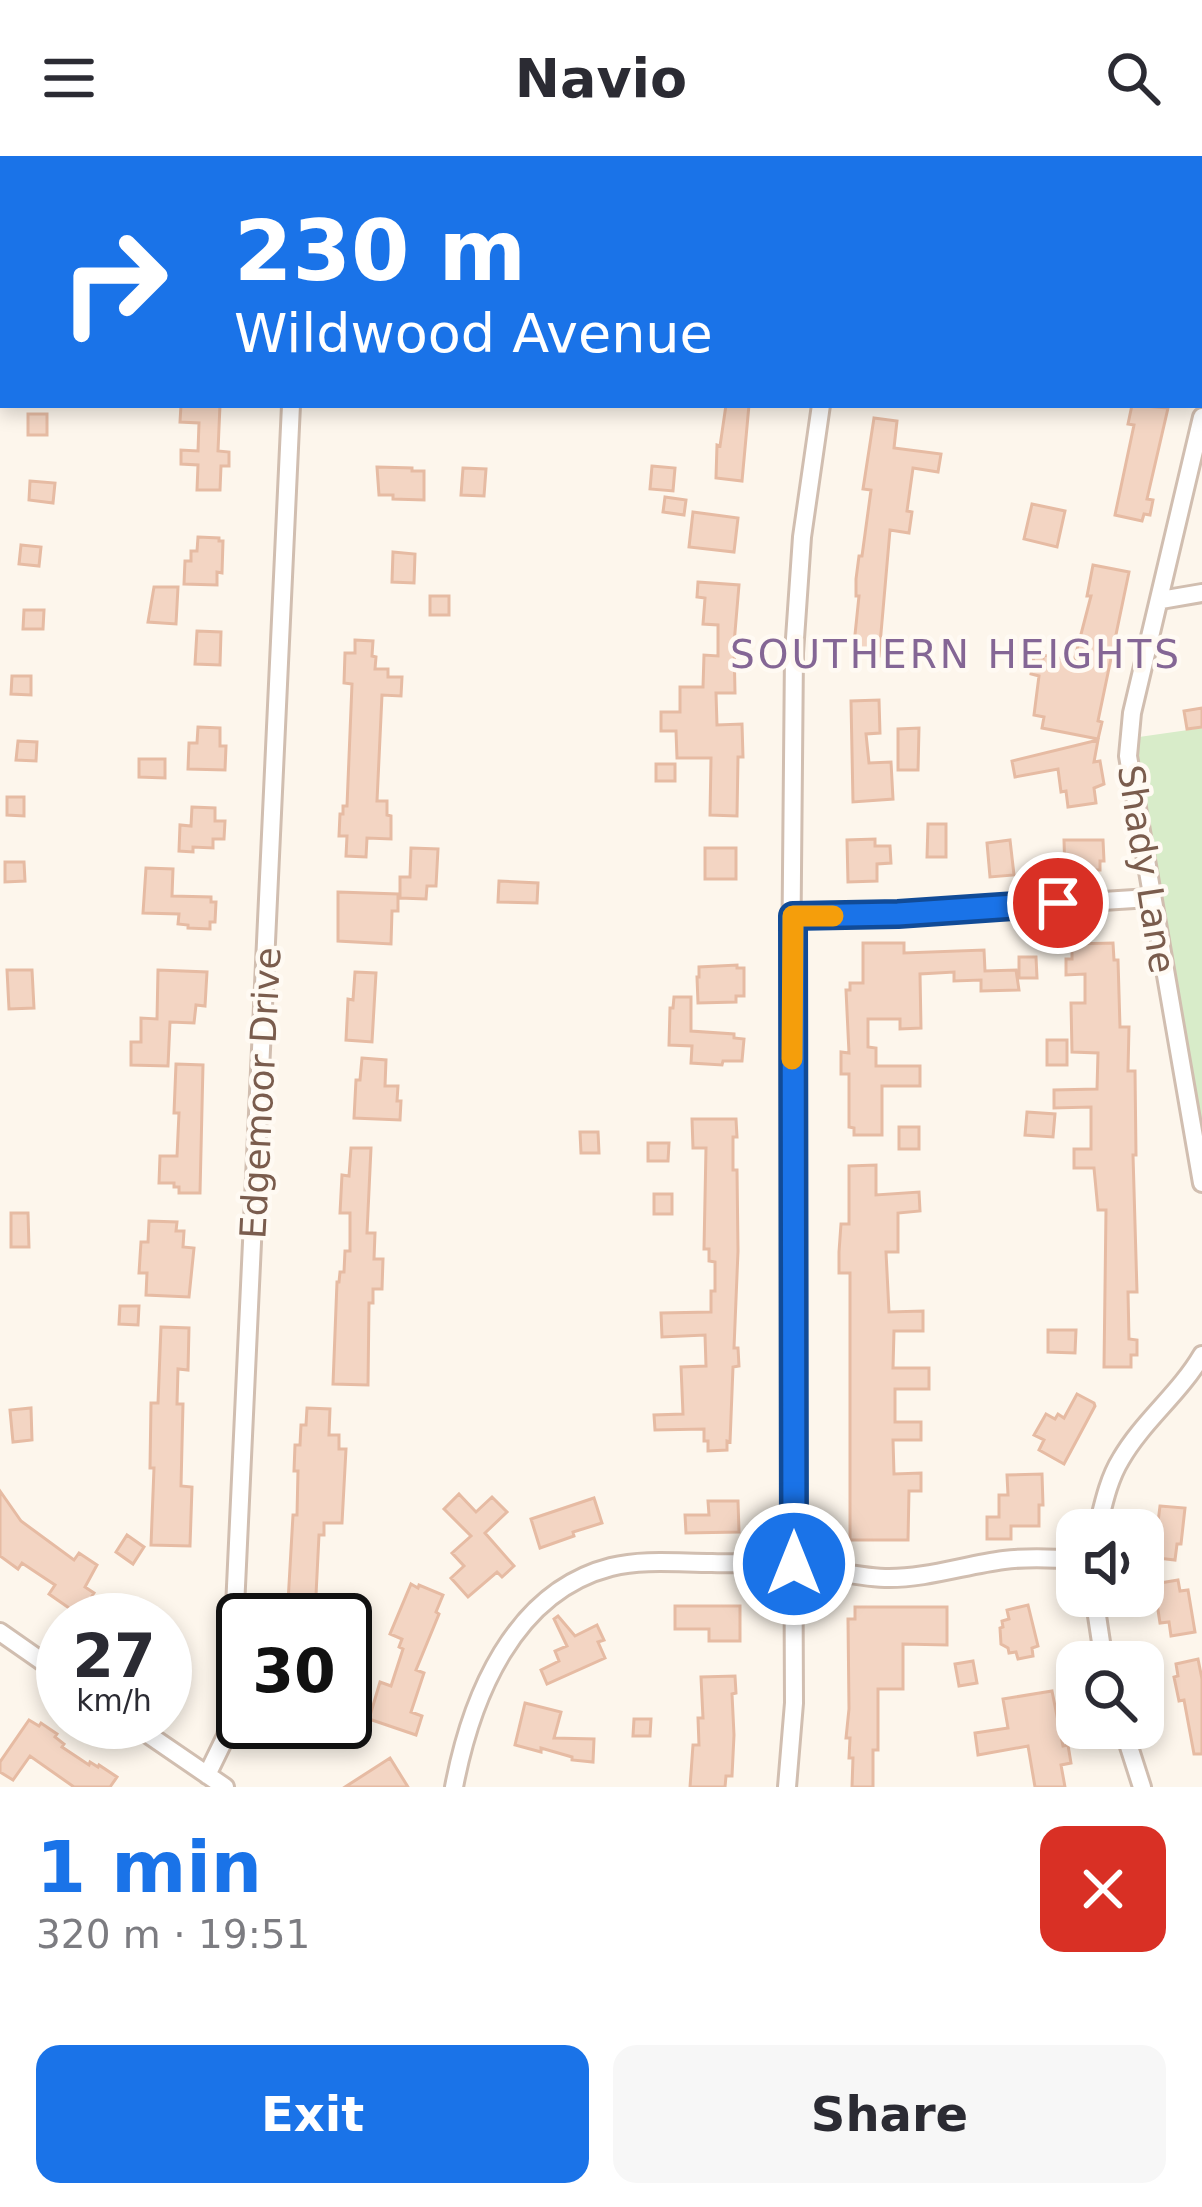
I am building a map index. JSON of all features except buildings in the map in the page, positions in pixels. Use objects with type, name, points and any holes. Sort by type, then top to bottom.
[{"type":"street","name":"Edgemoor Drive","points":[[207,1775],[224,1741],[230,1715],[291,408]]},
{"type":"street","points":[[787,1787],[794,1703],[795,633],[802,537],[821,408]]},
{"type":"street","name":"Shady Lane","points":[[1202,417],[1128,735],[1130,778],[1202,1183]]},
{"type":"street","points":[[1160,600],[1202,593]]},
{"type":"street","points":[[793,916],[1150,898]]},
{"type":"street","points":[[1102,1509],[1121,1458],[1202,1355]]},
{"type":"street","points":[[454,1787],[469,1726],[515,1632],[561,1589],[609,1568],[794,1564],[891,1578],[1006,1560],[1056,1559]]},
{"type":"street","points":[[0,1632],[36,1657]]},
{"type":"street","points":[[169,1749],[225,1787]]},
{"type":"street","points":[[1130,1749],[1142,1787]]},
{"type":"green space","points":[[1202,728],[1202,1147],[1132,738]]},
{"type":"slow traffic","points":[[792,1059],[793,916],[833,916]]},
{"type":"district","name":"SOUTHERN HEIGHTS","points":[[956,654]]},
{"type":"route","points":[[794,1564],[793,916],[1058,903]]}]
